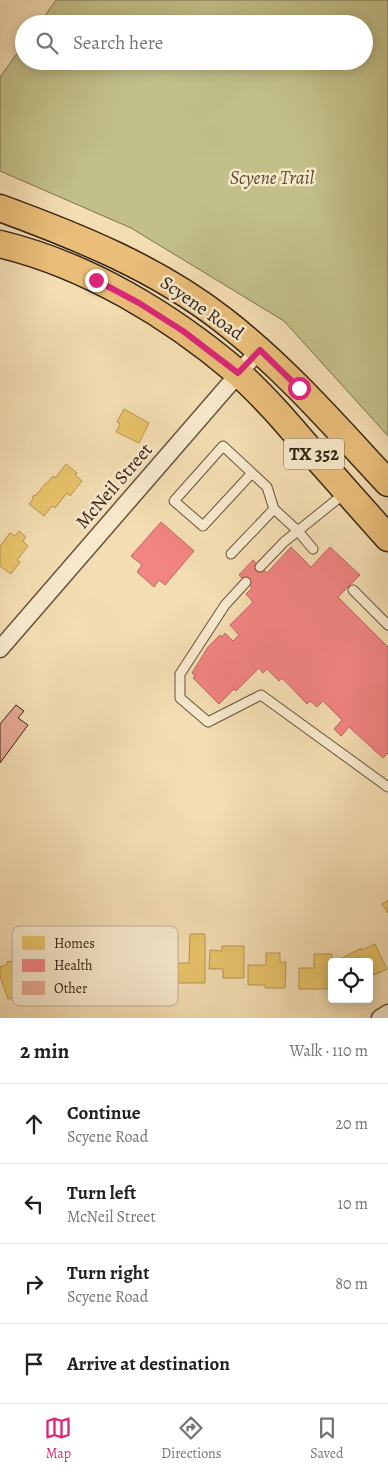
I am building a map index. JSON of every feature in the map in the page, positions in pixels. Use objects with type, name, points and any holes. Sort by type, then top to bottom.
[{"type":"main road","name":"Scyene Road","points":[[0,208],[69,233],[133,262],[177,288],[222,319],[260,350],[299,388],[388,483]]},
{"type":"main road","name":"Scyene Road","points":[[0,244],[60,264],[96,280],[139,303],[183,331],[238,373],[277,412],[388,538]]},
{"type":"street","name":"McNeil Street","points":[[0,649],[238,373],[260,350]]},
{"type":"street","points":[[380,1018],[388,1013]]},
{"type":"lane","points":[[252,473],[203,526],[174,501],[223,446],[252,473],[267,487],[274,509],[298,531],[313,550]]},
{"type":"lane","points":[[260,567],[284,542],[347,492]]},
{"type":"lane","points":[[231,554],[274,509]]},
{"type":"lane","points":[[246,582],[225,605],[180,674],[180,698],[208,722],[262,695],[388,787]]},
{"type":"lane","points":[[353,590],[388,625]]},
{"type":"green space","name":"Scyene Trail","points":[[56,0],[388,0],[388,436],[284,321],[131,228],[0,171],[0,77],[15,56],[15,70],[373,70],[373,15],[45,15]]},
{"type":"building: Homes","points":[[124,409],[149,423],[139,443],[116,432],[120,424],[117,422]]},
{"type":"building: Homes","points":[[66,464],[77,473],[75,475],[82,481],[70,496],[67,493],[55,508],[52,506],[44,516],[29,504],[34,495],[53,476],[55,478]]},
{"type":"building: Homes","points":[[19,531],[26,537],[23,541],[28,546],[17,560],[20,562],[11,574],[0,566],[0,546],[10,533],[15,536]]},
{"type":"building: Homes","points":[[388,900],[388,913],[382,904]]},
{"type":"building: Homes","points":[[190,934],[205,934],[205,983],[178,983],[178,963],[189,963]]},
{"type":"building: Homes","points":[[375,944],[387,969],[374,975],[373,958],[343,958],[361,948],[362,950]]},
{"type":"building: Homes","points":[[222,946],[244,946],[244,978],[223,978],[223,969],[209,969],[210,950],[222,951]]},
{"type":"building: Homes","points":[[266,953],[280,953],[280,962],[286,962],[285,988],[265,988],[265,985],[248,985],[248,965],[266,965]]},
{"type":"building: Homes","points":[[314,954],[332,954],[332,958],[328,958],[328,989],[299,989],[299,968],[314,968]]},
{"type":"building: Homes","points":[[12,961],[12,998],[8,999],[0,976],[0,967],[8,964],[7,962]]},
{"type":"building: Health","points":[[161,522],[194,551],[165,585],[159,580],[154,587],[137,572],[142,565],[131,556]]},
{"type":"building: Health","points":[[291,547],[311,567],[330,547],[360,575],[338,597],[388,647],[388,753],[383,758],[349,727],[341,736],[334,729],[342,720],[323,701],[317,707],[310,701],[307,704],[282,678],[279,681],[267,669],[263,673],[259,668],[236,691],[234,689],[219,704],[193,678],[195,676],[192,673],[208,647],[220,635],[222,637],[225,633],[233,641],[239,635],[230,625],[253,602],[246,594],[252,588],[239,575],[253,560],[267,573]]},
{"type":"building: Other","points":[[16,705],[24,711],[18,718],[28,725],[0,763],[0,724]]},
{"type":"route","points":[[96,280],[139,303],[183,331],[238,373],[260,350],[299,388]]}]
